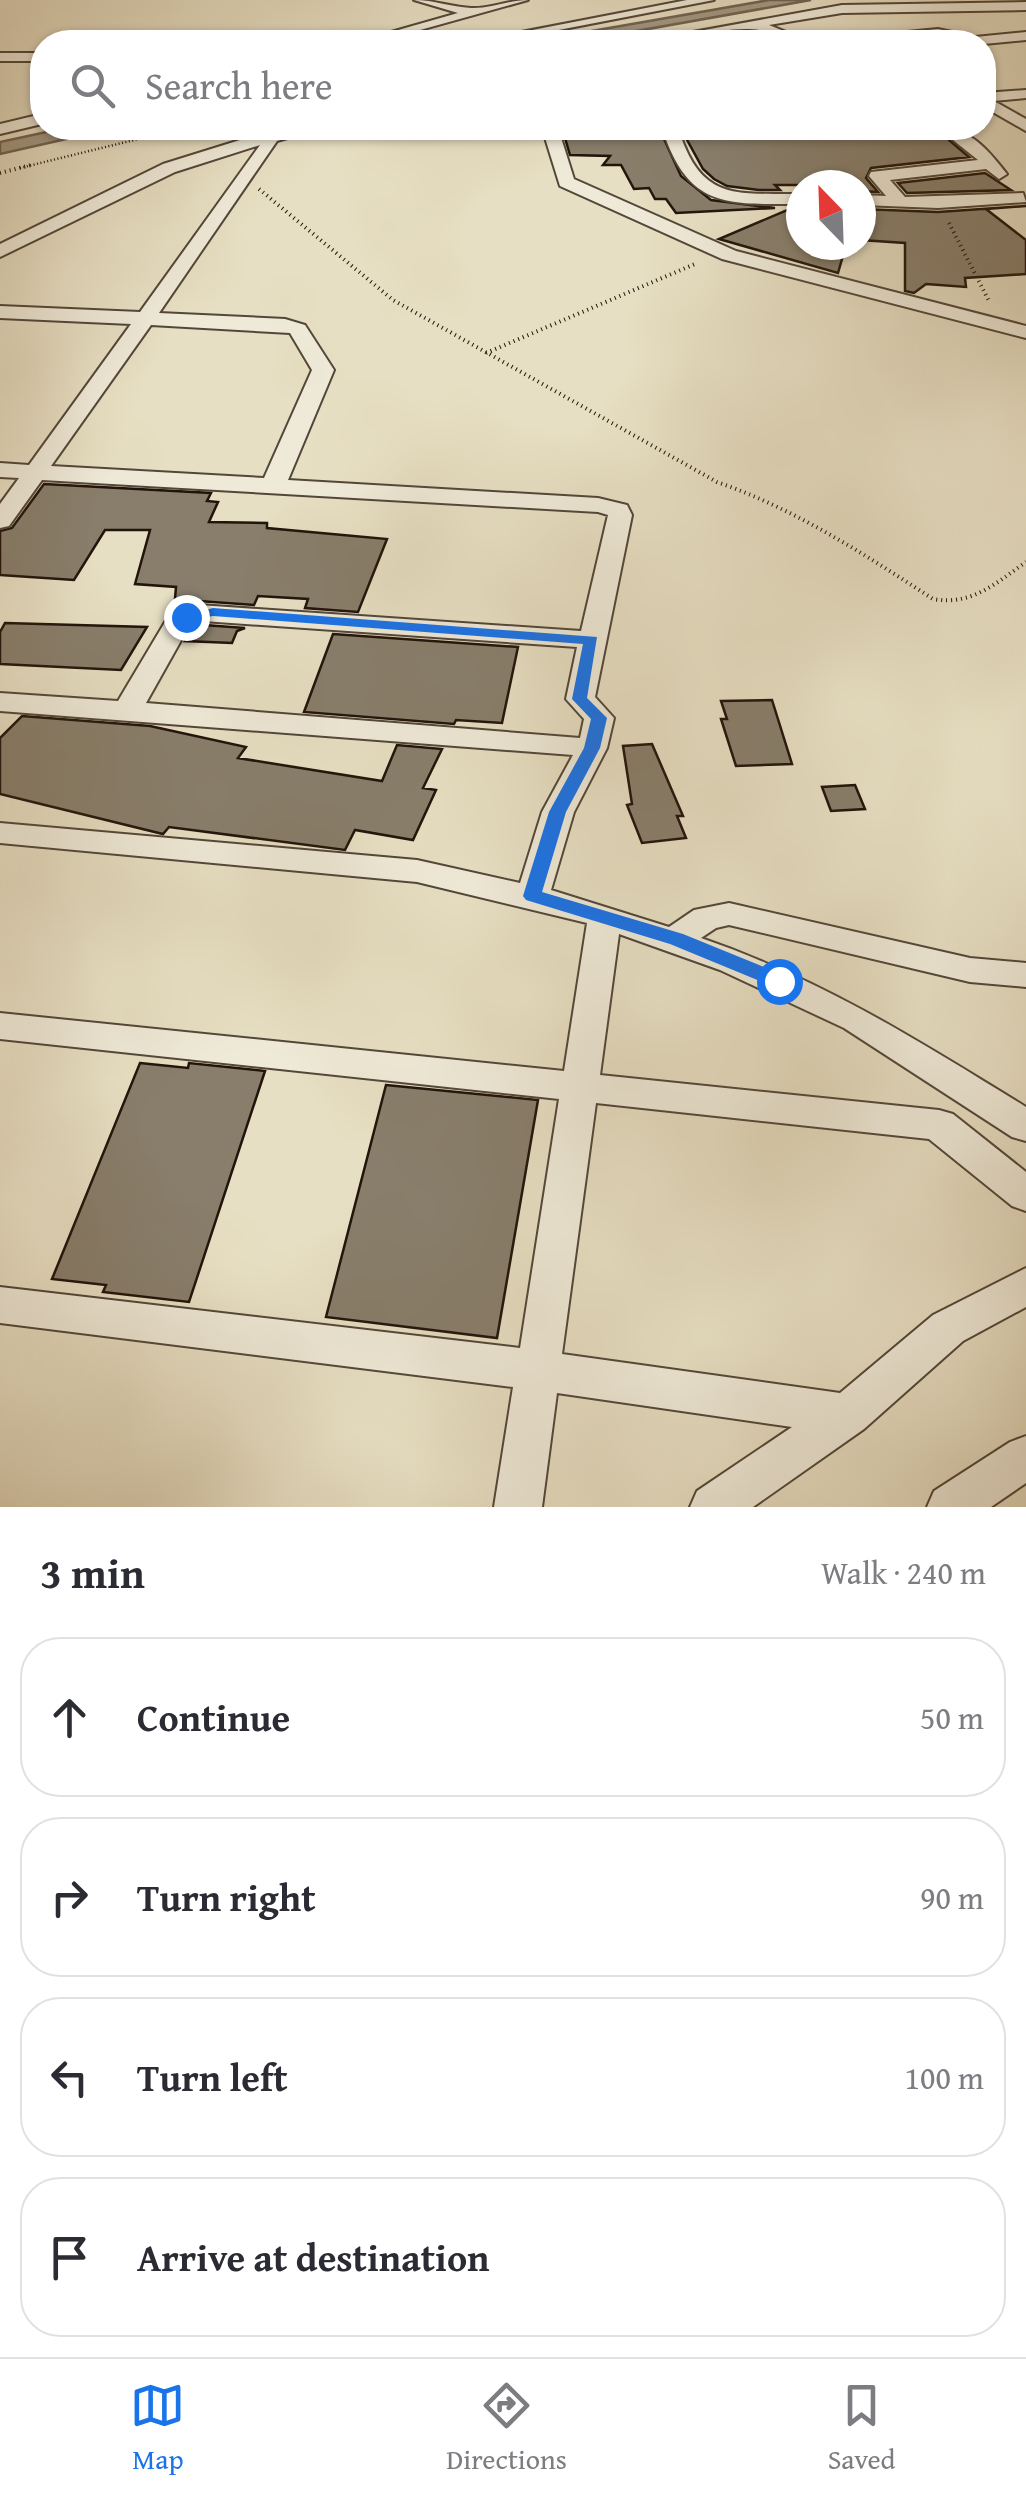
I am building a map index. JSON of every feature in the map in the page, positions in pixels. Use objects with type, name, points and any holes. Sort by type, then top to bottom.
[{"type":"street","points":[[420,0],[474,13]]},
{"type":"street","points":[[409,30],[515,2],[588,23]]},
{"type":"street","points":[[547,30],[696,2],[771,30]]},
{"type":"street","points":[[712,30],[842,9],[1026,6]]},
{"type":"street","points":[[996,39],[1026,36]]},
{"type":"street","points":[[0,57],[30,57]]},
{"type":"street","points":[[996,98],[1026,94]]},
{"type":"street","points":[[996,107],[1026,126]]},
{"type":"street","points":[[0,129],[30,122]]},
{"type":"street","points":[[0,251],[168,168],[263,140]]},
{"type":"street","points":[[0,521],[269,140]]},
{"type":"street","points":[[554,140],[566,182],[722,252],[1026,332]]},
{"type":"street","points":[[675,140],[693,179],[708,193],[786,198]]},
{"type":"street","points":[[965,140],[1024,194]]},
{"type":"street","points":[[901,202],[877,176],[987,164]]},
{"type":"street","points":[[876,201],[938,203],[1024,194]]},
{"type":"street","points":[[0,312],[285,325],[298,329],[323,370],[273,486]]},
{"type":"street","points":[[0,470],[598,504],[618,510],[580,699],[599,718],[592,748],[558,812],[532,896]]},
{"type":"street","points":[[127,710],[178,624],[200,613],[592,640]]},
{"type":"street","points":[[0,702],[592,748]]},
{"type":"street","points":[[0,833],[418,871],[605,916],[676,939],[858,1019],[1026,1126]]},
{"type":"street","points":[[676,939],[706,918],[729,914],[970,970],[1026,975]]},
{"type":"street","points":[[518,1507],[605,916]]},
{"type":"street","points":[[0,1026],[939,1125],[1026,1195]]},
{"type":"street","points":[[714,1507],[848,1415],[948,1328],[1026,1286]]},
{"type":"street","points":[[0,1305],[537,1370],[848,1415]]},
{"type":"street","points":[[951,1507],[1026,1456]]},
{"type":"path","points":[[0,172],[134,140]]},
{"type":"path","points":[[271,140],[277,149],[256,182],[259,190],[384,295],[486,353],[716,482],[760,496],[843,540],[933,599],[949,602],[974,598],[1025,564]]},
{"type":"path","points":[[938,203],[990,298],[973,318]]},
{"type":"path","points":[[486,353],[722,252]]},
{"type":"shaded area","points":[[769,0],[811,0],[642,30],[598,30]]},
{"type":"shaded area","points":[[30,136],[30,140],[62,140],[0,154],[0,142]]},
{"type":"building","points":[[566,140],[664,140],[681,176],[711,200],[775,208],[676,213],[666,199],[655,199],[649,188],[634,189],[621,165],[603,165],[610,156],[570,155]]},
{"type":"building","points":[[687,140],[949,140],[969,157],[870,170],[786,170],[786,185],[775,185],[780,190],[727,186],[703,169]]},
{"type":"building","points":[[985,173],[1011,190],[907,193],[898,183]]},
{"type":"building","points":[[1026,206],[986,209],[1026,240],[1026,274],[965,278],[966,287],[926,284],[914,293],[905,291],[905,243],[876,241],[876,210],[938,212]]},
{"type":"building","points":[[786,211],[786,258],[719,239]]},
{"type":"building","points":[[792,260],[842,260],[838,273]]},
{"type":"building","points":[[44,484],[211,493],[207,501],[218,502],[209,522],[267,523],[267,528],[387,539],[358,612],[305,608],[308,599],[258,596],[254,605],[199,601],[174,610],[176,587],[135,584],[150,530],[105,530],[74,580],[0,575],[0,531],[12,528]]},
{"type":"building","points":[[5,623],[147,627],[121,670],[0,664],[0,632]]},
{"type":"building","points":[[204,625],[245,628],[237,631],[232,643],[185,641],[191,631]]},
{"type":"building","points":[[333,634],[518,647],[502,723],[456,720],[454,724],[304,712]]},
{"type":"building","points":[[772,700],[792,764],[736,766],[721,719],[727,719],[721,701]]},
{"type":"building","points":[[22,716],[150,726],[246,747],[238,758],[382,781],[397,745],[442,749],[423,788],[436,790],[413,840],[355,830],[345,850],[169,827],[163,834],[0,794],[0,738]]},
{"type":"building","points":[[652,744],[683,816],[677,816],[686,838],[642,843],[627,805],[632,804],[623,746]]},
{"type":"building","points":[[855,785],[865,809],[831,811],[822,787]]},
{"type":"building","points":[[140,1063],[188,1068],[189,1063],[265,1071],[189,1302],[103,1292],[106,1285],[52,1279]]},
{"type":"building","points":[[386,1085],[538,1100],[497,1338],[326,1317]]},
{"type":"route","points":[[186,617],[213,612],[592,640],[580,699],[599,718],[592,748],[558,812],[532,896],[676,939],[779,981]]}]
